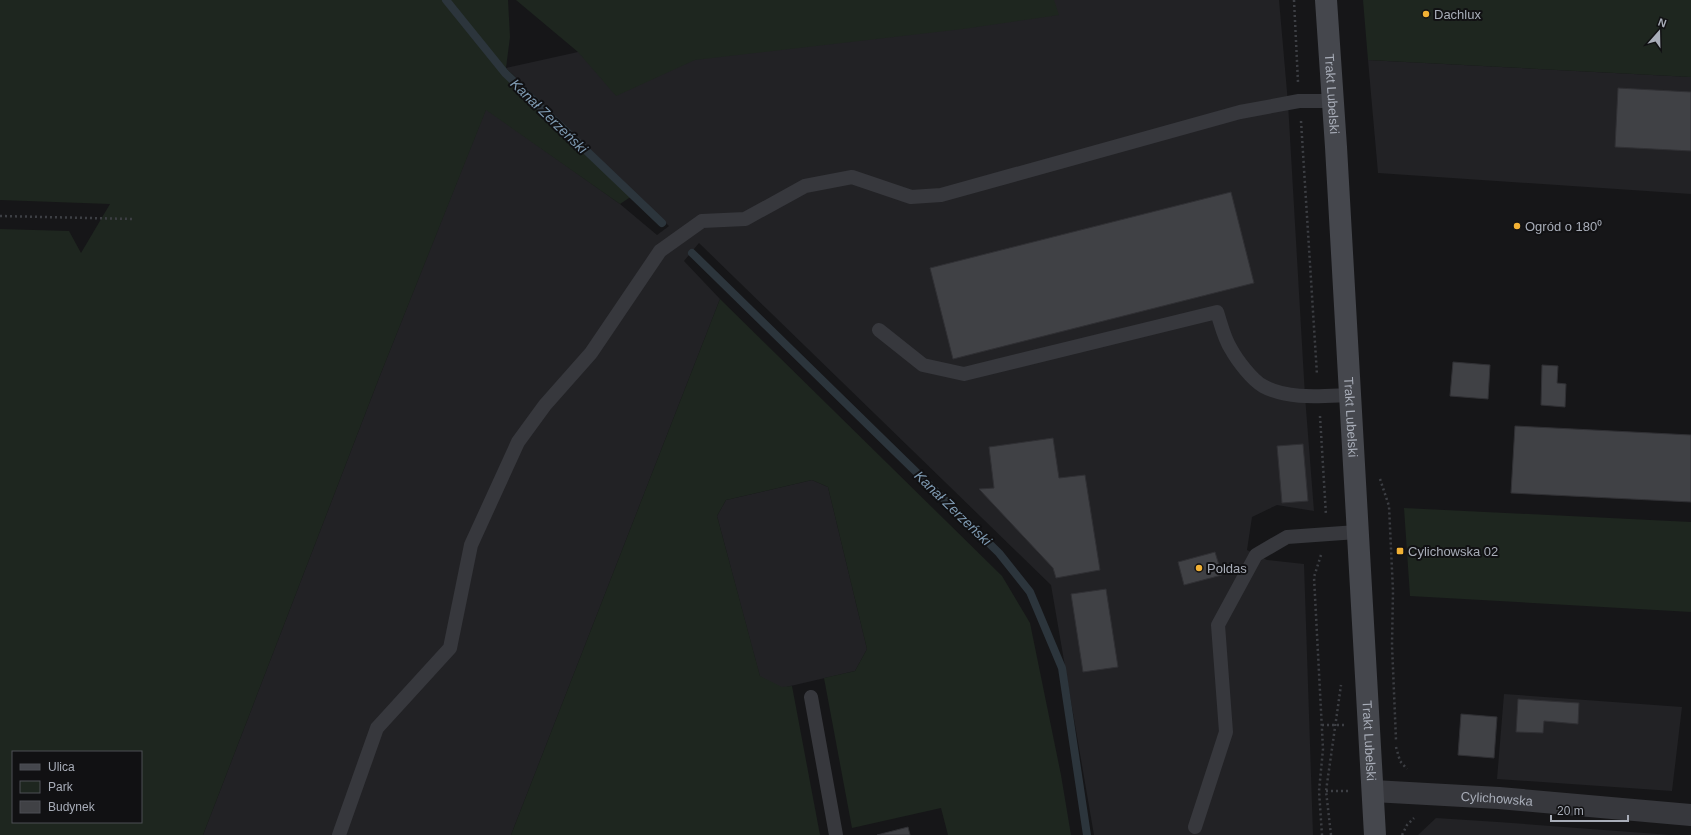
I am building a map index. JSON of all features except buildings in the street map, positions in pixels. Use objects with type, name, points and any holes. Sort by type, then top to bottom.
[{"type":"street","name":"Trakt Lubelski","points":[[1326,0],[1375,835]]},
{"type":"street","name":"Cylichowska","points":[[1373,791],[1499,798],[1691,815]]},
{"type":"lane","points":[[339,835],[376,728],[450,648],[471,545],[518,442],[545,405],[591,353],[660,251],[702,221],[745,219],[805,186],[852,177],[911,197],[941,195],[1240,112],[1300,101],[1333,101]]},
{"type":"lane","points":[[879,330],[923,366],[964,374],[1217,312],[1230,348],[1248,372],[1262,385],[1276,392],[1306,396],[1350,396]]},
{"type":"lane","points":[[1195,827],[1226,732],[1218,625],[1256,555],[1287,537],[1357,532]]},
{"type":"lane","points":[[811,697],[836,835]]},
{"type":"path","points":[[1294,0],[1327,534],[1314,577],[1323,749],[1319,791],[1322,835]]},
{"type":"path","points":[[0,216],[133,219]]},
{"type":"shaded area","points":[[774,0],[1279,0],[1288,103],[1305,396],[1314,511],[1277,505],[1252,517],[1247,550],[1267,560],[1304,564],[1313,835],[1094,835],[1051,585],[699,243],[684,261],[720,299],[511,835],[203,835],[379,378],[486,109],[620,204],[657,235],[669,226],[506,68],[578,52]]},
{"type":"shaded area","points":[[1368,60],[1691,77],[1691,194],[1378,173]]},
{"type":"shaded area","points":[[812,480],[828,487],[867,649],[855,671],[782,688],[760,677],[717,516],[726,500]]},
{"type":"shaded area","points":[[1504,694],[1682,707],[1672,791],[1497,779]]},
{"type":"shaded area","points":[[1436,818],[1498,822],[1671,835],[1418,835]]},
{"type":"green space","points":[[0,0],[508,0],[510,37],[506,68],[635,194],[620,204],[486,110],[379,378],[203,835],[0,835],[0,229],[69,231],[81,253],[110,204],[0,200]]},
{"type":"green space","points":[[516,0],[1054,0],[1059,15],[963,29],[695,60],[616,96],[578,52]]},
{"type":"green space","points":[[1363,0],[1691,0],[1691,77],[1368,60]]},
{"type":"green space","points":[[720,299],[1002,576],[1030,623],[1061,775],[1071,835],[948,835],[941,808],[852,828],[824,678],[855,671],[867,649],[828,487],[812,480],[726,500],[717,516],[760,676],[782,687],[792,686],[820,835],[511,835]]},
{"type":"green space","points":[[1404,508],[1691,522],[1691,612],[1410,596]]},
{"type":"waterway","name":"Kanał Zerzeński","points":[[446,0],[505,73],[662,223]]},
{"type":"waterway","name":"Kanał Zerzeński","points":[[692,253],[999,553],[1030,592],[1062,668],[1087,835]]},
{"type":"place","name":"Dachlux","points":[[1426,14]]},
{"type":"place","name":"Ogród o 180⁰","points":[[1517,226]]},
{"type":"place","name":"Cylichowska 02","points":[[1400,551]]},
{"type":"place","name":"Poldas","points":[[1199,568]]}]
